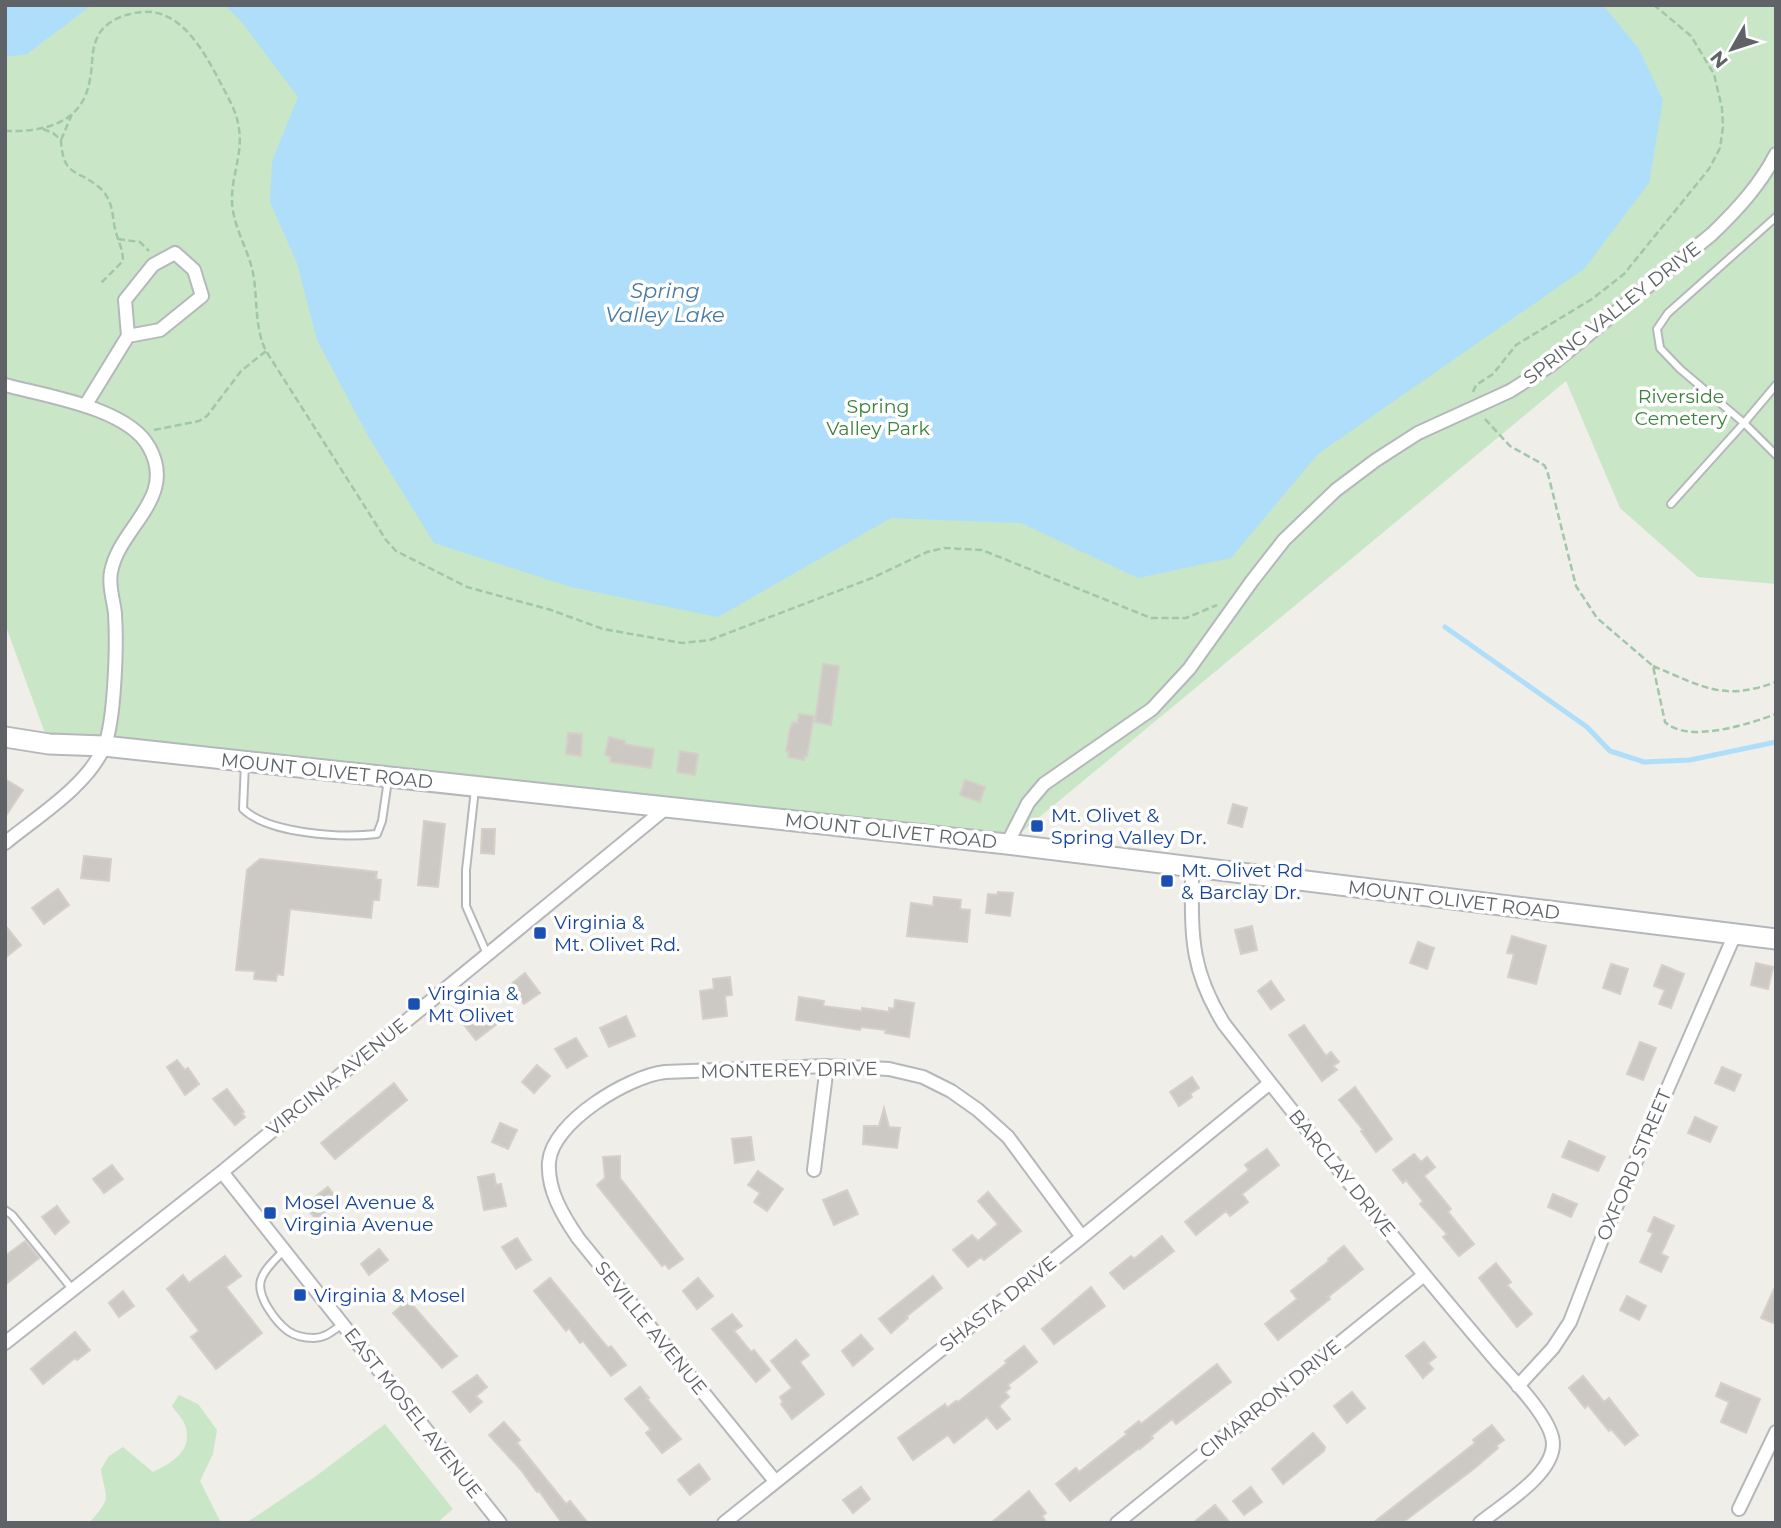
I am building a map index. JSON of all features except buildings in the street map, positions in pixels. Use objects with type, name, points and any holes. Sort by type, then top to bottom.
[{"type":"street","name":"SPRING VALLEY DRIVE","points":[[1007,844],[1028,803],[1044,784],[1152,709],[1189,669],[1284,540],[1336,490],[1418,433],[1510,391],[1551,365],[1712,234],[1747,198],[1776,154]]},
{"type":"street","points":[[85,406],[128,336],[125,300],[153,265],[175,253],[194,271],[202,296],[160,330],[128,336]]},
{"type":"street","points":[[5,385],[85,406],[119,420],[148,444],[158,472],[151,501],[113,562],[110,575],[116,637],[110,722],[104,746],[79,783],[5,843]]},
{"type":"street","name":"MOUNT OLIVET ROAD","points":[[5,737],[49,744],[104,746],[1007,844],[1776,939]]},
{"type":"street","name":"VIRGINIA AVENUE","points":[[5,1343],[222,1172],[666,808]]},
{"type":"street","name":"BARCLAY DRIVE","points":[[1192,866],[1192,935],[1196,964],[1206,991],[1224,1024],[1423,1275],[1518,1385],[1552,1432],[1552,1452],[1537,1477],[1479,1523]]},
{"type":"street","name":"OXFORD STREET","points":[[1518,1385],[1553,1348],[1570,1322],[1602,1239],[1735,934]]},
{"type":"street","points":[[814,1170],[827,1066]]},
{"type":"street","name":"MONTEREY DRIVE","points":[[549,1164],[552,1150],[564,1132],[588,1110],[617,1090],[650,1074],[827,1066],[888,1069],[923,1077],[951,1091],[978,1110],[1008,1138],[1082,1237]]},
{"type":"street","name":"SHASTA DRIVE","points":[[724,1523],[1270,1083]]},
{"type":"street","name":"SEVILLE AVENUE","points":[[549,1164],[554,1193],[561,1212],[578,1238],[775,1481]]},
{"type":"street","name":"EAST MOSEL AVENUE","points":[[222,1172],[500,1523]]},
{"type":"street","name":"CIMARRON DRIVE","points":[[1117,1523],[1423,1275]]},
{"type":"street","points":[[1739,1509],[1776,1432]]},
{"type":"lane","points":[[1776,217],[1668,313],[1657,328],[1660,348],[1776,455]]},
{"type":"lane","points":[[1671,504],[1776,385]]},
{"type":"lane","points":[[246,761],[243,809],[261,822],[279,828],[358,836],[377,834],[382,821],[388,777]]},
{"type":"lane","points":[[475,787],[466,870],[466,906],[487,954]]},
{"type":"lane","points":[[5,1210],[73,1290]]},
{"type":"lane","points":[[284,1250],[259,1283],[260,1292],[268,1307],[295,1335],[324,1337],[343,1324]]},
{"type":"path","points":[[1654,5],[1691,36],[1714,74],[1722,108],[1720,148],[1709,169],[1624,274],[1592,299],[1516,345],[1493,374],[1476,385],[1472,396],[1476,407],[1497,435],[1510,446],[1544,465],[1550,478],[1576,586],[1597,618],[1653,666],[1703,687],[1728,693],[1749,691],[1776,682]]},
{"type":"path","points":[[5,131],[43,129],[59,125],[83,101],[88,89],[97,36],[116,19],[137,12],[158,13],[170,18],[193,38],[226,93],[239,125],[240,148],[233,185],[233,212],[253,275],[259,329],[266,351],[386,540],[396,551],[467,587],[551,610],[603,629],[636,637],[682,643],[710,640],[872,578],[927,552],[944,548],[982,550],[1151,618],[1186,618],[1217,604]]},
{"type":"path","points":[[73,111],[61,140],[62,153],[67,166],[100,188],[108,198],[123,250],[123,261],[100,284]]},
{"type":"path","points":[[43,129],[61,140]]},
{"type":"path","points":[[118,239],[140,242],[159,262]]},
{"type":"path","points":[[140,436],[152,430],[199,421],[207,416],[241,371],[266,351]]},
{"type":"path","points":[[1653,666],[1664,722],[1670,727],[1685,730],[1723,730],[1776,714]]},
{"type":"green space","name":"Spring Valley Park","points":[[5,5],[1776,5],[1776,584],[1698,577],[1620,508],[1566,381],[1007,844],[49,744],[5,624]]},
{"type":"green space","points":[[179,1395],[198,1404],[217,1430],[213,1454],[200,1481],[221,1523],[89,1523],[105,1502],[106,1492],[101,1469],[109,1456],[123,1447],[153,1472],[180,1455],[187,1434],[185,1425],[172,1406]]},
{"type":"green space","points":[[385,1424],[453,1509],[437,1523],[246,1523],[316,1476]]},
{"type":"water","points":[[5,5],[92,5],[27,54],[5,57]]},
{"type":"water","name":"Spring Valley Lake","points":[[224,5],[1603,5],[1639,49],[1663,100],[1649,183],[1584,269],[1318,454],[1231,558],[1138,578],[1021,523],[891,518],[718,617],[571,587],[434,543],[368,436],[317,340],[297,263],[270,202],[272,161],[298,97],[240,20]]},
{"type":"waterway","points":[[1445,627],[1587,727],[1610,751],[1644,762],[1690,760],[1776,742]]},
{"type":"place","name":"Mt. Olivet & Spring Valley Dr.","points":[[1037,826]]},
{"type":"place","name":"Mt. Olivet Rd & Barclay Dr.","points":[[1167,881]]},
{"type":"place","name":"Virginia & Mt. Olivet Rd.","points":[[540,933]]},
{"type":"place","name":"Virginia & Mt Olivet","points":[[414,1004]]},
{"type":"place","name":"Mosel Avenue & Virginia Avenue","points":[[270,1213]]},
{"type":"place","name":"Virginia & Mosel","points":[[300,1295]]},
{"type":"park label","name":"Riverside Cemetery","points":[[1681,407]]}]
